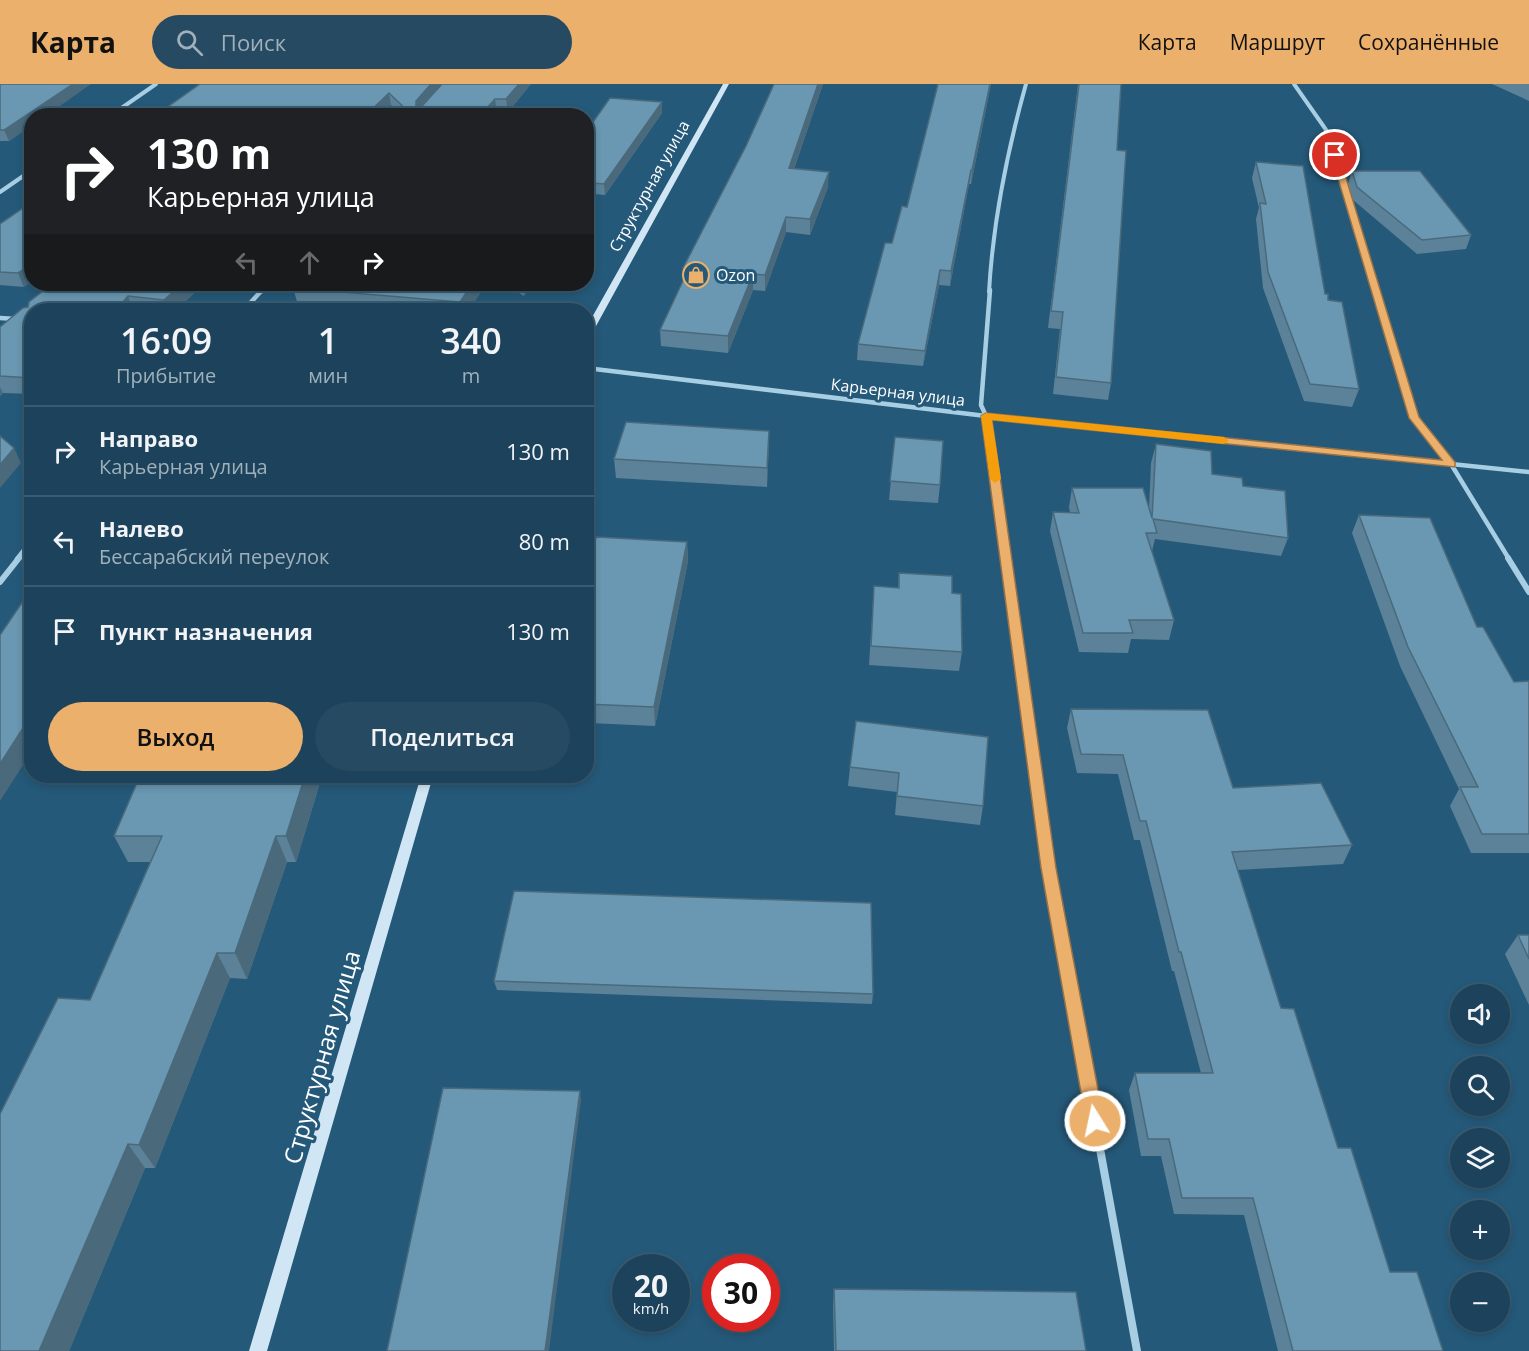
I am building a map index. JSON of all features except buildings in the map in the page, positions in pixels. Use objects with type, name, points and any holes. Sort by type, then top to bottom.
[{"type":"main road","name":"Структурная улица","points":[[594,323],[726,84]]},
{"type":"main road","name":"Структурная улица","points":[[258,1351],[425,783]]},
{"type":"street","points":[[122,108],[156,84]]},
{"type":"street","points":[[1026,84],[1009,142],[991,260],[987,345],[981,405],[986,416],[1049,868],[1137,1351]]},
{"type":"street","points":[[1293,84],[1329,134],[1414,418],[1451,464],[1529,591]]},
{"type":"street","points":[[0,192],[24,176]]},
{"type":"street","points":[[250,303],[261,291]]},
{"type":"street","points":[[0,318],[24,320]]},
{"type":"street","name":"Карьерная улица","points":[[594,369],[986,416],[1529,472]]},
{"type":"street","points":[[0,582],[24,550]]},
{"type":"slow traffic","points":[[995,479],[986,416],[1224,441]]},
{"type":"place","name":"Ozon","points":[[696,275]]},
{"type":"route","points":[[1095,1121],[1049,868],[986,416],[1451,464],[1414,418],[1335,155]]}]
